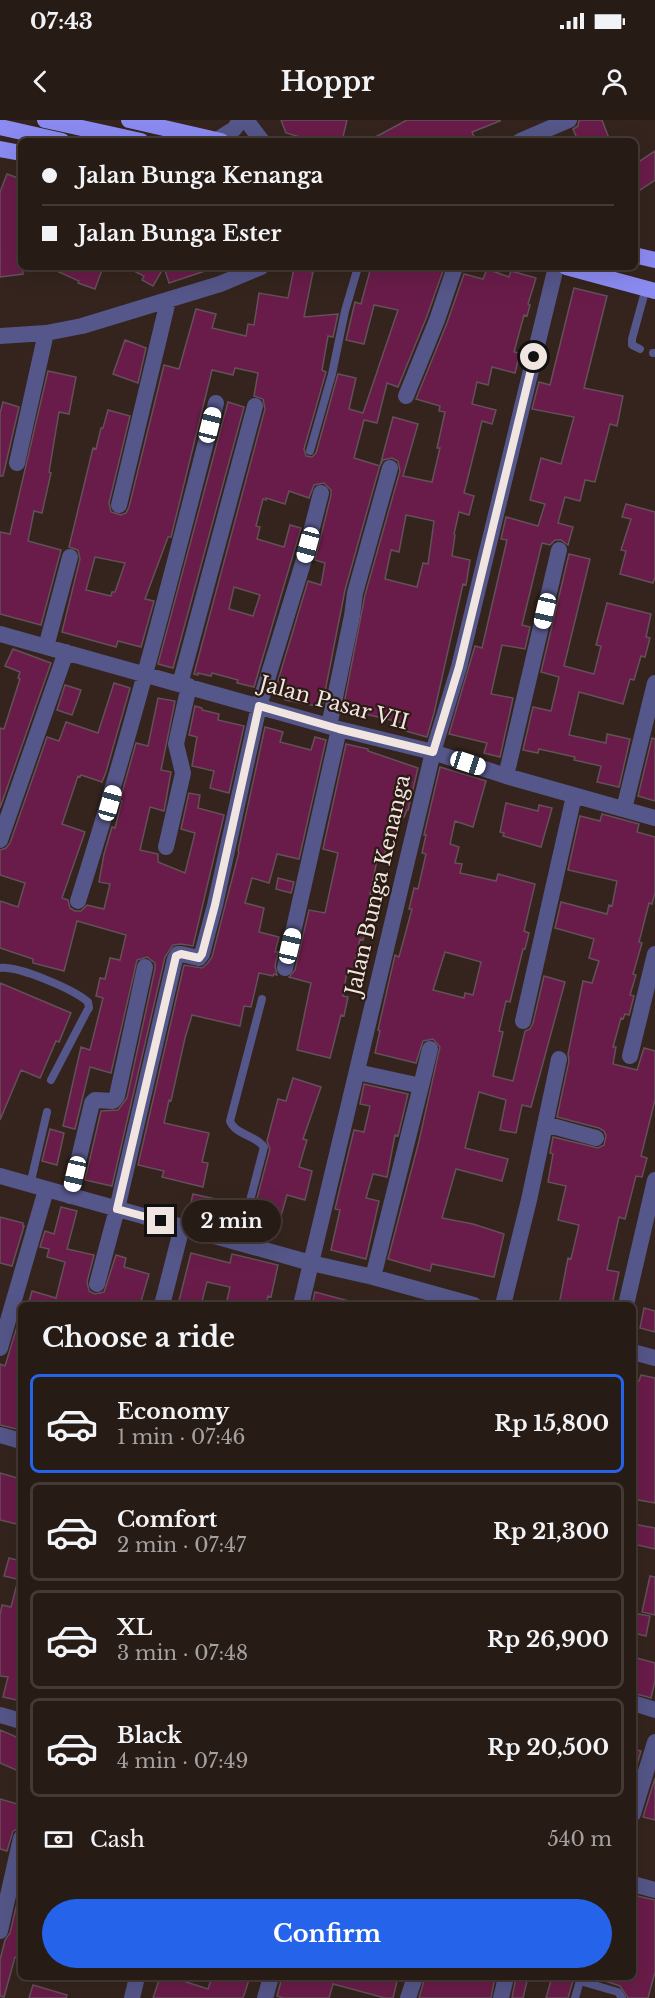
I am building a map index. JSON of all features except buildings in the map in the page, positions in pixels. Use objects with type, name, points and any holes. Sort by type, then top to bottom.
[{"type":"highway","points":[[45,120],[127,138]]},
{"type":"highway","points":[[129,120],[206,138]]},
{"type":"highway","points":[[0,127],[49,138]]},
{"type":"highway","points":[[0,149],[18,152]]},
{"type":"highway","points":[[638,256],[655,260]]},
{"type":"highway","points":[[577,270],[650,289]]},
{"type":"street","points":[[223,138],[241,120]]},
{"type":"street","points":[[246,120],[260,138]]},
{"type":"street","points":[[527,138],[569,120]]},
{"type":"street","points":[[0,336],[46,333],[82,326],[168,301],[254,270]]},
{"type":"street","points":[[406,396],[437,320],[454,270]]},
{"type":"street","name":"Jalan Bunga Kenanga","points":[[302,1302],[433,752],[459,667],[555,270]]},
{"type":"street","points":[[119,505],[168,301]]},
{"type":"street","points":[[17,463],[46,333]]},
{"type":"street","points":[[78,901],[110,803],[146,675],[216,403]]},
{"type":"street","points":[[166,848],[183,773],[176,744],[184,685],[255,406]]},
{"type":"street","points":[[285,968],[334,728],[355,593],[390,468]]},
{"type":"street","points":[[97,1284],[117,1209],[176,956],[181,954],[199,958],[202,954],[259,706],[303,563],[321,492]]},
{"type":"street","points":[[506,776],[559,550]]},
{"type":"street","points":[[46,647],[70,557]]},
{"type":"street","name":"Jalan Pasar VII","points":[[0,634],[334,728],[433,752],[506,776],[655,818]]},
{"type":"street","points":[[0,840],[66,652]]},
{"type":"street","points":[[624,809],[655,683]]},
{"type":"street","points":[[523,1021],[574,795]]},
{"type":"street","points":[[630,1056],[655,954]]},
{"type":"street","points":[[70,1196],[92,1103],[95,1100],[113,1101],[117,1096],[145,967]]},
{"type":"street","points":[[373,1277],[430,1049]]},
{"type":"street","points":[[504,1302],[529,1200],[559,1059]]},
{"type":"street","points":[[357,1072],[422,1086]]},
{"type":"street","points":[[545,1124],[596,1138]]},
{"type":"street","points":[[0,1176],[311,1263],[373,1277],[438,1300]]},
{"type":"street","points":[[627,1302],[655,1180]]},
{"type":"street","points":[[0,1348],[38,1188]]},
{"type":"street","points":[[163,1302],[182,1227]]},
{"type":"street","points":[[636,1355],[655,1358]]},
{"type":"street","points":[[0,1435],[18,1440]]},
{"type":"street","points":[[636,1704],[655,1710]]},
{"type":"street","points":[[0,1715],[18,1720]]},
{"type":"street","points":[[636,1805],[655,1742]]},
{"type":"street","points":[[0,1931],[18,1851]]},
{"type":"street","points":[[636,1885],[655,1890]]},
{"type":"street","points":[[132,1998],[136,1980]]},
{"type":"street","points":[[265,1998],[270,1980]]},
{"type":"street","points":[[408,1998],[414,1980]]},
{"type":"street","points":[[501,1998],[505,1980]]},
{"type":"lane","points":[[310,451],[332,374],[345,311],[357,270]]},
{"type":"lane","points":[[640,350],[632,345],[632,339],[650,289]]},
{"type":"lane","points":[[0,968],[16,968],[38,976],[88,1002],[89,1008],[51,1080]]},
{"type":"lane","points":[[239,1243],[264,1147],[258,1140],[235,1129],[230,1122],[262,999]]},
{"type":"lane","points":[[38,1188],[47,1112]]},
{"type":"lane","points":[[575,1998],[580,1980]]},
{"type":"lane","points":[[583,1980],[618,1992],[622,1998]]},
{"type":"route","points":[[161,1221],[117,1209],[176,956],[181,954],[199,958],[202,954],[259,706],[433,752],[459,667],[534,357]]}]
